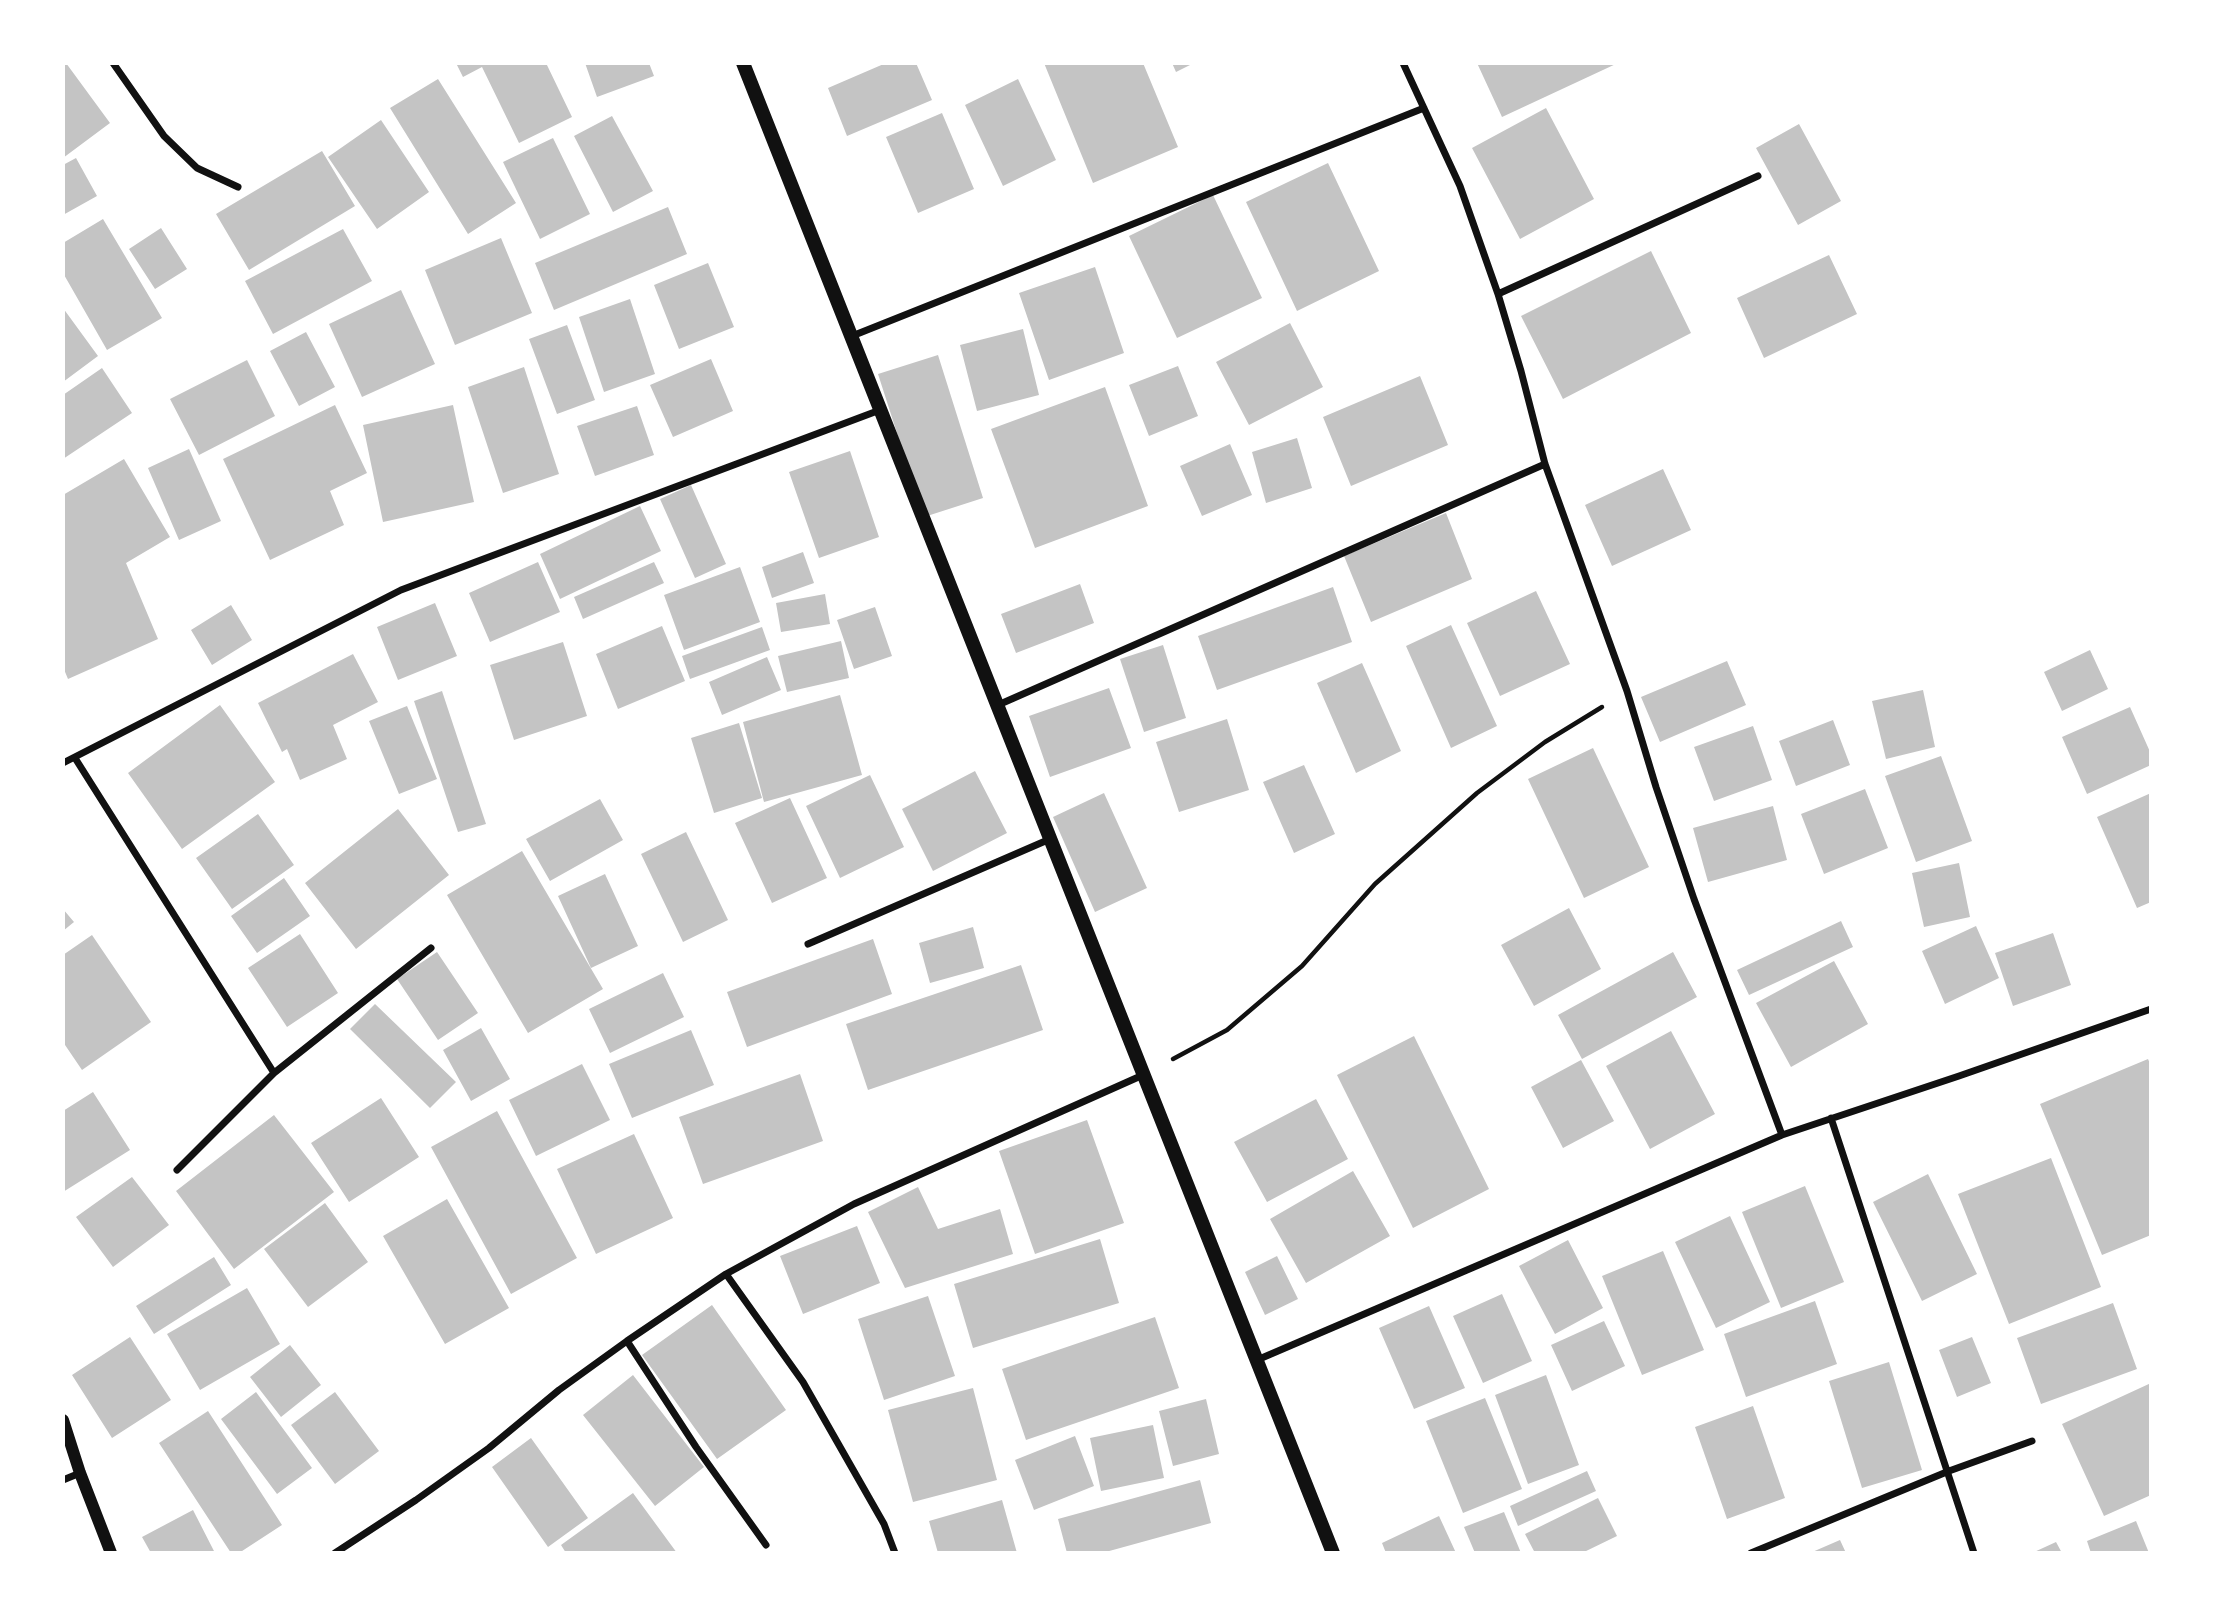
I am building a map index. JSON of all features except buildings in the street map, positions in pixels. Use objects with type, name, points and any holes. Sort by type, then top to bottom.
[{"type":"main road","points":[[746,64],[880,410],[1333,1553]]},
{"type":"street","points":[[113,63],[164,136],[197,168],[238,187]]},
{"type":"street","points":[[1403,63],[1460,186],[1498,294],[1545,464],[1627,691],[1694,899],[1782,1135]]},
{"type":"street","points":[[851,336],[1423,108]]},
{"type":"street","points":[[1498,294],[1758,176]]},
{"type":"street","points":[[63,763],[401,590],[880,410]]},
{"type":"street","points":[[997,705],[1545,464]]},
{"type":"street","points":[[75,758],[274,1073]]},
{"type":"street","points":[[808,944],[1050,839]]},
{"type":"street","points":[[177,1170],[274,1073],[431,948]]},
{"type":"street","points":[[1256,1360],[1782,1135],[2151,1009]]},
{"type":"street","points":[[335,1553],[416,1500],[478,1455],[559,1390],[726,1274],[853,1203],[1143,1075]]},
{"type":"street","points":[[1831,1118],[1974,1553]]},
{"type":"street","points":[[726,1274],[803,1382],[884,1524],[895,1553]]},
{"type":"street","points":[[627,1341],[696,1447],[766,1545]]},
{"type":"street","points":[[63,1420],[111,1553]]},
{"type":"street","points":[[1751,1553],[1948,1471],[2032,1441]]},
{"type":"street","points":[[63,1480],[80,1473]]},
{"type":"path","points":[[1143,1075],[1227,1030],[1302,966],[1375,884],[1477,793],[1545,742],[1627,691]]}]
